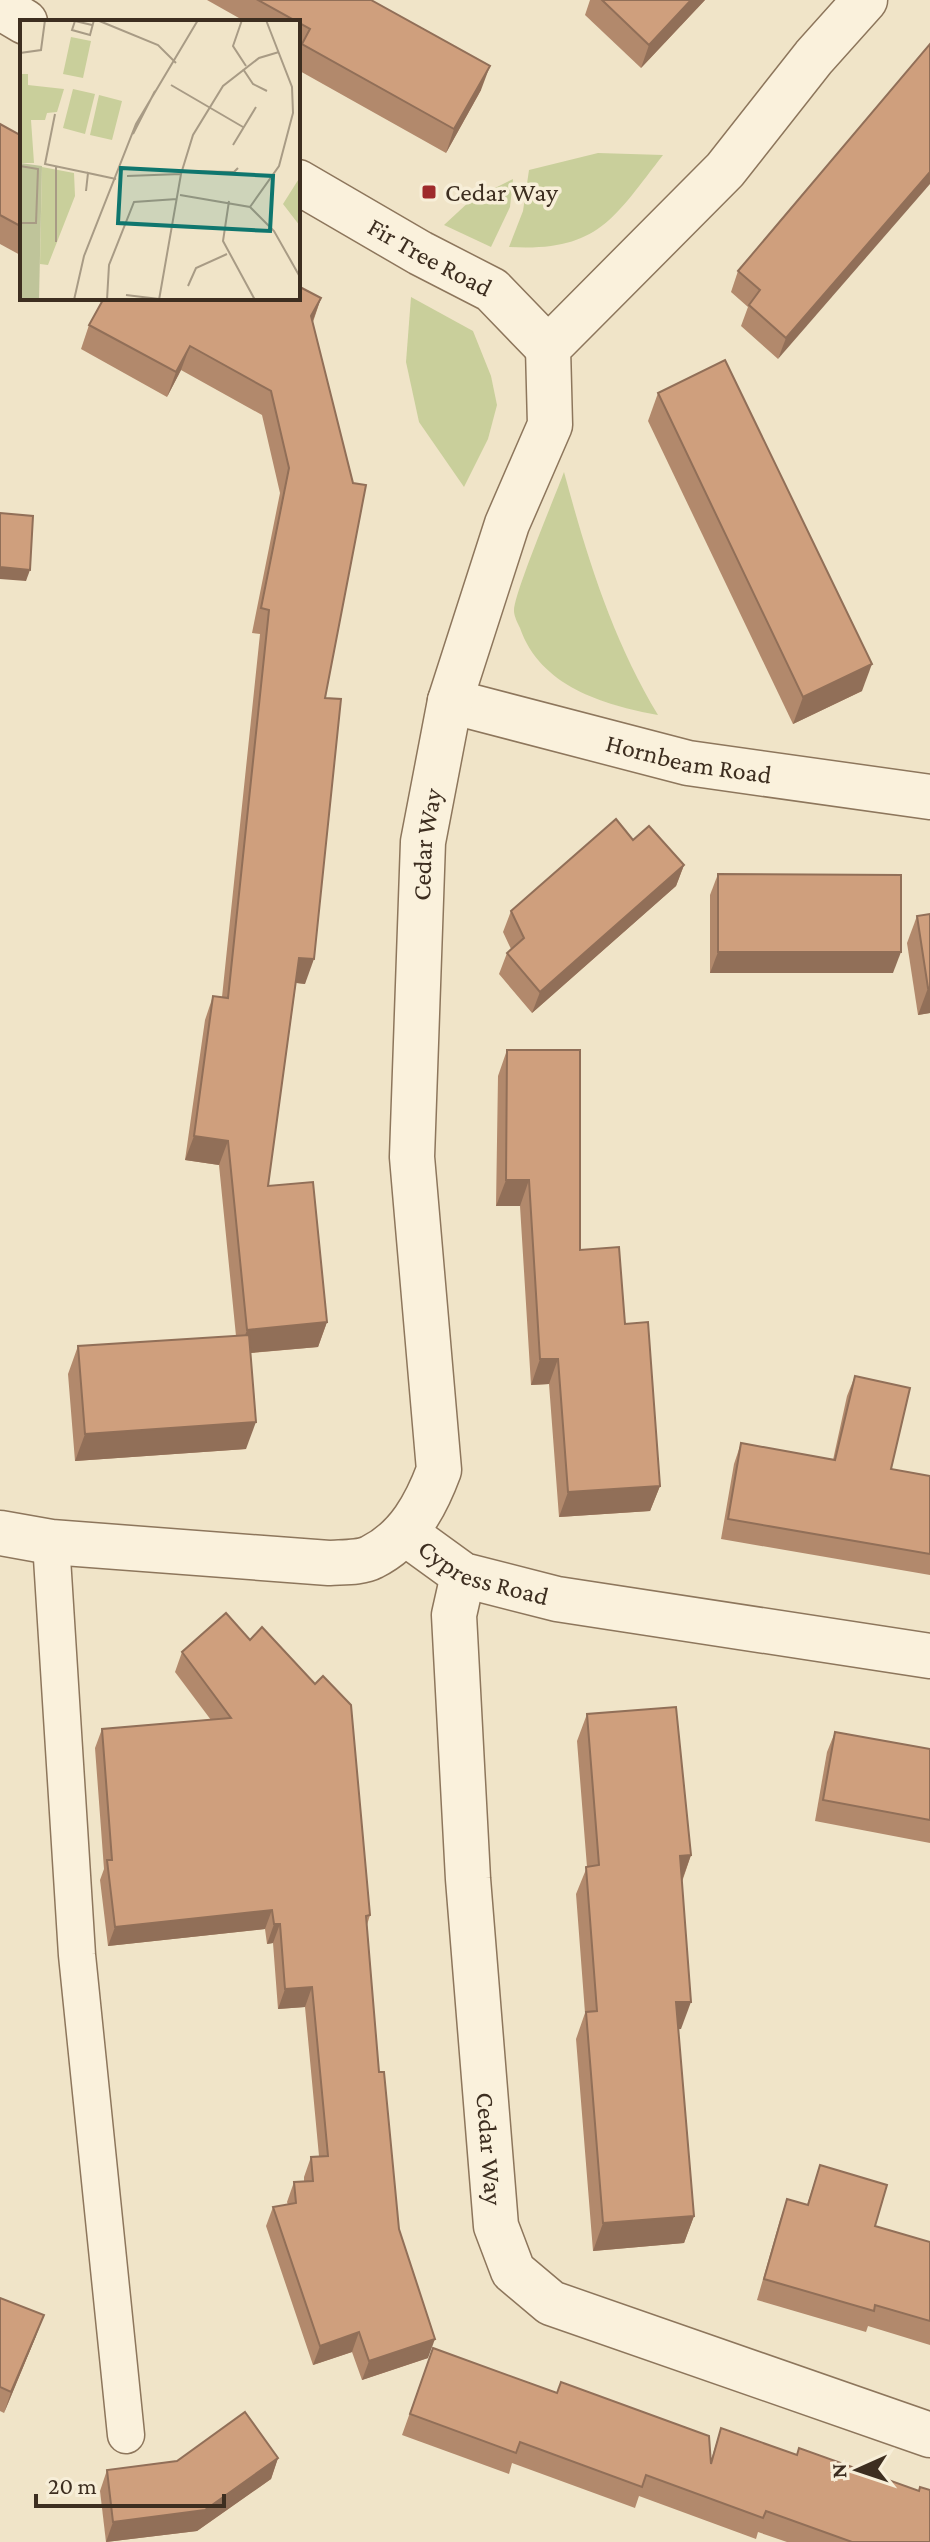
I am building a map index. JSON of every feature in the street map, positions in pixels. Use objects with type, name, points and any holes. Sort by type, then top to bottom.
[{"type":"street","points":[[548,348],[725,170],[814,57],[865,0]]},
{"type":"street","points":[[0,7],[22,20]]},
{"type":"street","name":"Fir Tree Road","points":[[300,183],[420,253],[492,290],[548,348]]},
{"type":"street","name":"Cedar Way","points":[[405,1533],[427,1502],[439,1470],[412,1157],[423,842],[450,701],[507,524],[550,425],[548,348]]},
{"type":"street","name":"Hornbeam Road","points":[[450,701],[688,763],[930,797]]},
{"type":"street","name":"Cypress Road","points":[[0,1533],[51,1542],[329,1563],[371,1559],[405,1533],[463,1575],[557,1599],[930,1656]]},
{"type":"street","name":"Cedar Way","points":[[463,1575],[454,1615],[468,1879],[496,2226],[513,2271],[551,2303],[930,2435]]},
{"type":"lane","points":[[51,1542],[77,1955],[126,2435]]},
{"type":"green space","points":[[598,153],[663,155],[616,214],[601,227],[564,244],[509,247],[523,211],[529,170]]},
{"type":"green space","points":[[513,179],[510,207],[491,247],[444,225],[471,200]]},
{"type":"green space","points":[[411,297],[473,331],[491,376],[497,405],[488,439],[464,487],[419,422],[406,362]]},
{"type":"green space","points":[[564,472],[602,597],[627,657],[658,715],[595,698],[558,678],[542,665],[529,648],[516,620],[514,611],[520,586]]},
{"type":"building","points":[[258,0],[371,0],[490,66],[454,129],[302,44],[310,29],[300,23],[300,20],[294,20]]},
{"type":"building","points":[[602,0],[691,0],[649,45]]},
{"type":"building","points":[[930,44],[930,172],[786,338],[749,305],[760,290],[738,271]]},
{"type":"building","points":[[0,124],[20,135],[20,226],[0,215]]},
{"type":"building","points":[[300,287],[321,298],[311,316],[353,483],[366,485],[325,698],[341,699],[314,959],[299,958],[268,1186],[313,1182],[327,1322],[247,1330],[228,1141],[194,1136],[213,996],[228,998],[269,610],[261,608],[289,468],[271,391],[190,346],[176,372],[89,325],[103,300],[300,300]]},
{"type":"building","points":[[725,360],[872,664],[803,697],[658,393]]},
{"type":"building","points":[[0,513],[33,516],[30,570],[0,567]]},
{"type":"building","points":[[616,819],[633,840],[649,826],[684,865],[540,992],[507,953],[524,938],[511,911]]},
{"type":"building","points":[[718,874],[901,875],[901,952],[718,952]]},
{"type":"building","points":[[930,914],[930,987],[928,988],[917,916]]},
{"type":"building","points":[[507,1050],[580,1050],[580,1250],[619,1247],[625,1324],[648,1322],[660,1486],[568,1492],[558,1359],[540,1359],[529,1180],[506,1180]]},
{"type":"building","points":[[249,1335],[256,1422],[85,1434],[78,1346]]},
{"type":"building","points":[[855,1376],[910,1388],[891,1469],[930,1476],[930,1554],[728,1519],[741,1443],[835,1460]]},
{"type":"building","points":[[226,1613],[250,1640],[262,1627],[315,1684],[323,1676],[351,1705],[370,1915],[366,1916],[379,2072],[384,2072],[399,2229],[435,2339],[369,2361],[359,2332],[320,2346],[273,2207],[296,2203],[294,2182],[313,2181],[311,2157],[328,2156],[312,1987],[285,1989],[280,1924],[274,1924],[272,1910],[115,1927],[107,1860],[112,1860],[102,1729],[231,1718],[182,1652]]},
{"type":"building","points":[[676,1707],[691,1855],[680,1856],[691,2002],[676,2002],[694,2216],[603,2223],[586,2012],[597,2011],[586,1867],[599,1865],[587,1714]]},
{"type":"building","points":[[835,1732],[930,1749],[930,1820],[823,1800]]},
{"type":"building","points":[[820,2165],[887,2185],[875,2226],[930,2242],[930,2321],[875,2305],[874,2311],[764,2279],[787,2199],[808,2205]]},
{"type":"building","points":[[0,2298],[44,2315],[11,2392],[0,2387]]},
{"type":"building","points":[[433,2348],[557,2393],[561,2382],[709,2436],[711,2464],[721,2428],[797,2455],[799,2448],[919,2491],[920,2487],[930,2490],[930,2542],[852,2542],[766,2511],[763,2518],[646,2475],[642,2487],[520,2442],[516,2453],[410,2414]]},
{"type":"building","points":[[245,2412],[278,2458],[205,2510],[113,2522],[107,2470],[177,2461]]},
{"type":"place","name":"Cedar Way","points":[[429,192]]}]
